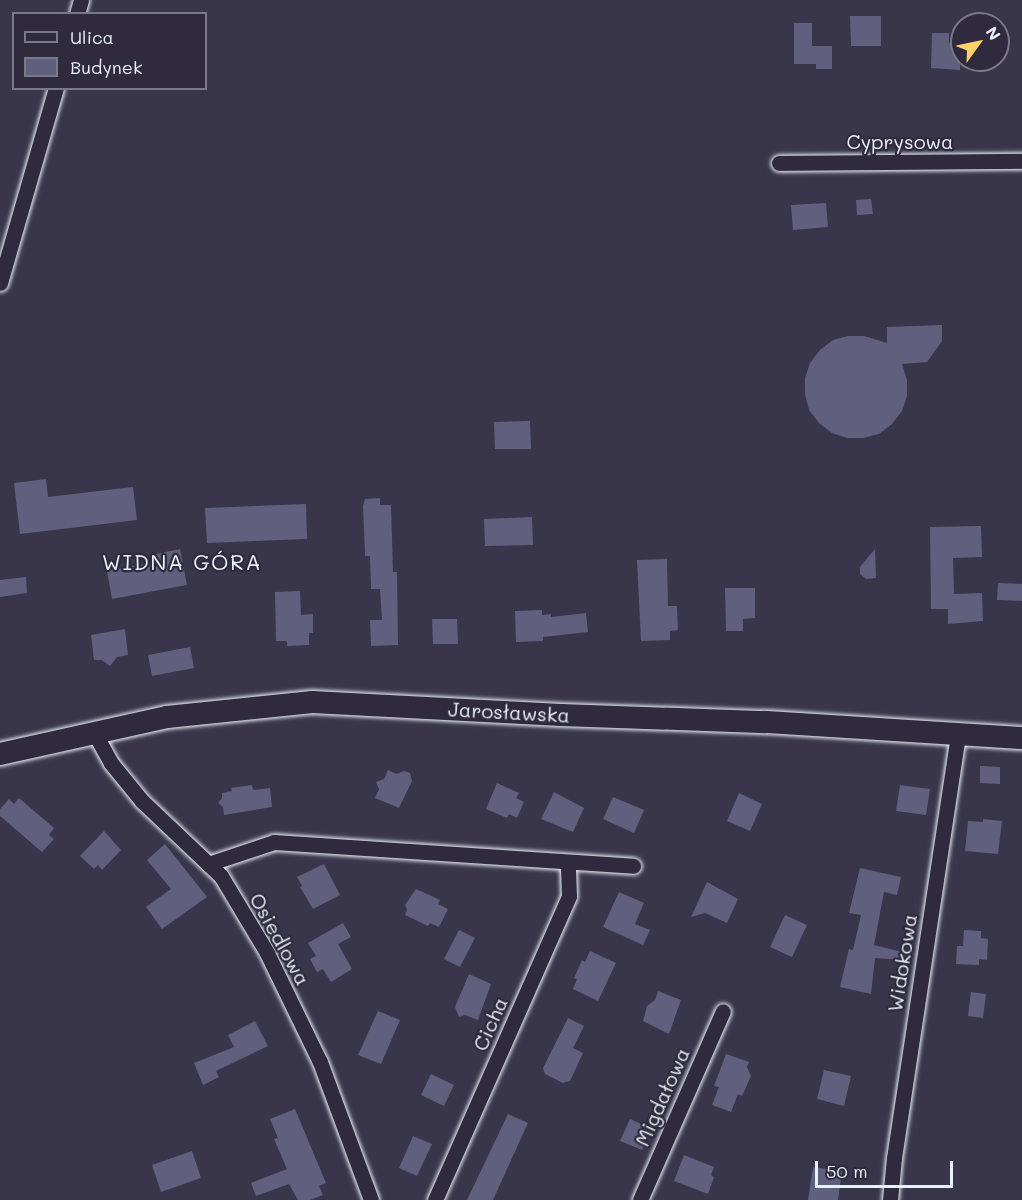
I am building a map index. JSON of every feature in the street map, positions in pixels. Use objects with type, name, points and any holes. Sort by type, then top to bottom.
[{"type":"main road","name":"Jarosławska","points":[[0,754],[167,717],[312,702],[561,715],[766,722],[1022,738]]},
{"type":"street","points":[[0,283],[55,90]]},
{"type":"street","name":"Cyprysowa","points":[[779,163],[1022,161]]},
{"type":"street","name":"Widokowa","points":[[890,1200],[896,1146],[958,733]]},
{"type":"street","name":"Osiedlowa","points":[[95,734],[111,763],[142,801],[221,876],[277,973],[320,1062],[371,1200]]},
{"type":"street","points":[[208,864],[274,842],[633,866]]},
{"type":"street","name":"Cicha","points":[[435,1200],[569,896],[568,863]]},
{"type":"street","name":"Migdałowa","points":[[640,1200],[723,1011]]},
{"type":"building","points":[[850,16],[881,16],[881,46],[851,46]]},
{"type":"building","points":[[794,23],[812,23],[812,46],[832,46],[832,69],[816,69],[816,64],[794,64]]},
{"type":"building","points":[[932,33],[949,33],[950,69],[931,68]]},
{"type":"building","points":[[871,199],[873,214],[857,215],[856,200]]},
{"type":"building","points":[[826,203],[828,227],[793,230],[791,205]]},
{"type":"building","points":[[942,325],[942,341],[927,362],[902,364],[907,380],[907,396],[902,411],[892,424],[879,434],[863,438],[847,438],[832,433],[819,423],[809,410],[805,394],[805,378],[810,363],[820,350],[833,340],[848,336],[864,336],[887,343],[887,327]]},
{"type":"building","points":[[530,421],[531,449],[495,449],[494,422]]},
{"type":"building","points":[[46,479],[48,497],[133,487],[137,520],[20,534],[14,483]]},
{"type":"building","points":[[380,498],[380,505],[391,505],[393,572],[397,572],[398,645],[371,646],[370,620],[382,620],[380,589],[371,589],[370,556],[365,556],[363,506],[365,499]]},
{"type":"building","points":[[306,504],[307,539],[207,543],[205,508]]},
{"type":"building","points":[[532,517],[533,545],[485,546],[484,519]]},
{"type":"building","points":[[981,526],[982,557],[953,558],[954,594],[982,593],[983,621],[948,624],[948,609],[931,609],[930,527]]},
{"type":"building","points":[[180,549],[187,585],[112,599],[107,571],[153,562],[152,555]]},
{"type":"building","points":[[875,549],[876,578],[866,579],[860,574],[860,567]]},
{"type":"building","points":[[667,559],[668,606],[677,606],[678,630],[670,631],[670,640],[641,641],[637,560]]},
{"type":"building","points":[[26,577],[27,593],[0,597],[0,580]]},
{"type":"building","points":[[998,583],[1022,584],[1022,601],[997,600]]},
{"type":"building","points":[[725,588],[755,588],[755,618],[743,619],[743,631],[726,631]]},
{"type":"building","points":[[300,591],[301,615],[313,614],[313,633],[309,633],[309,645],[287,646],[287,641],[276,641],[275,592]]},
{"type":"building","points":[[542,610],[542,615],[551,614],[551,617],[586,613],[588,632],[543,637],[543,641],[516,642],[515,611]]},
{"type":"building","points":[[432,619],[457,619],[458,644],[433,644]]},
{"type":"building","points":[[125,629],[128,655],[117,657],[110,666],[102,660],[94,660],[91,635]]},
{"type":"building","points":[[190,647],[194,668],[152,676],[148,655]]},
{"type":"building","points":[[980,766],[1000,767],[1000,784],[980,783]]},
{"type":"building","points":[[388,770],[396,774],[404,771],[410,773],[412,781],[399,808],[375,798],[379,789],[376,782],[384,779]]},
{"type":"building","points":[[497,783],[519,793],[516,798],[524,802],[517,818],[509,814],[507,818],[486,809]]},
{"type":"building","points":[[252,785],[253,790],[270,788],[272,807],[224,815],[223,807],[218,803],[222,798],[222,793],[232,791],[231,788]]},
{"type":"building","points":[[900,785],[930,789],[926,815],[896,811]]},
{"type":"building","points":[[554,792],[584,808],[573,832],[541,819]]},
{"type":"building","points":[[739,793],[762,804],[750,831],[727,821]]},
{"type":"building","points":[[613,797],[644,810],[634,833],[603,819]]},
{"type":"building","points":[[19,798],[54,828],[49,835],[54,839],[42,852],[0,816],[0,809],[9,799],[14,804]]},
{"type":"building","points":[[983,819],[1002,821],[998,854],[965,851],[968,821],[983,822]]},
{"type":"building","points":[[104,831],[121,850],[102,870],[98,865],[94,869],[80,856]]},
{"type":"building","points":[[165,844],[207,897],[162,929],[146,907],[171,889],[147,860]]},
{"type":"building","points":[[324,864],[340,895],[313,909],[297,877]]},
{"type":"building","points":[[860,868],[901,877],[897,895],[884,892],[874,945],[906,953],[905,960],[875,958],[871,994],[840,987],[849,949],[853,950],[861,915],[849,913]]},
{"type":"building","points":[[707,882],[738,899],[727,923],[705,913],[691,917]]},
{"type":"building","points":[[416,889],[440,900],[438,904],[448,909],[439,927],[430,923],[428,926],[405,915],[407,910],[405,905]]},
{"type":"building","points":[[619,892],[644,903],[635,924],[650,930],[643,945],[603,927]]},
{"type":"building","points":[[785,915],[807,925],[792,957],[770,947]]},
{"type":"building","points":[[343,923],[351,937],[338,944],[352,969],[331,982],[323,969],[317,972],[310,959],[316,956],[308,943]]},
{"type":"building","points":[[459,930],[475,938],[460,967],[444,959]]},
{"type":"building","points":[[964,930],[981,931],[981,938],[988,939],[987,960],[979,959],[979,965],[956,964],[957,946],[963,946]]},
{"type":"building","points":[[590,951],[616,963],[598,1001],[573,989],[577,979],[574,978],[582,960],[585,962]]},
{"type":"building","points":[[469,974],[491,984],[478,1020],[465,1015],[459,1017],[455,1007]]},
{"type":"building","points":[[658,991],[681,1000],[669,1034],[643,1021],[647,1006],[655,1000]]},
{"type":"building","points":[[971,992],[986,994],[983,1018],[968,1016]]},
{"type":"building","points":[[378,1011],[400,1020],[381,1064],[358,1055]]},
{"type":"building","points":[[568,1018],[584,1026],[573,1048],[583,1053],[570,1081],[563,1083],[545,1074],[543,1068]]},
{"type":"building","points":[[255,1021],[268,1046],[216,1071],[219,1077],[203,1085],[194,1063],[234,1047],[228,1035]]},
{"type":"building","points":[[726,1054],[749,1062],[747,1067],[751,1076],[742,1096],[738,1094],[731,1112],[712,1105],[719,1087],[714,1086]]},
{"type":"building","points":[[824,1070],[851,1076],[844,1106],[817,1099]]},
{"type":"building","points":[[431,1074],[454,1085],[444,1106],[421,1095]]},
{"type":"building","points":[[295,1109],[326,1183],[319,1186],[323,1195],[310,1200],[298,1200],[289,1184],[256,1196],[251,1183],[287,1169],[274,1139],[278,1138],[270,1119]]},
{"type":"building","points":[[508,1114],[528,1123],[493,1200],[467,1200]]},
{"type":"building","points":[[630,1119],[652,1129],[642,1150],[620,1141]]},
{"type":"building","points":[[413,1136],[432,1144],[417,1176],[399,1168]]},
{"type":"building","points":[[192,1151],[201,1178],[161,1192],[152,1165]]},
{"type":"building","points":[[684,1155],[714,1167],[711,1175],[714,1177],[708,1194],[674,1181]]},
{"type":"building","points":[[813,1167],[842,1171],[838,1200],[808,1200]]},
{"type":"district","name":"WIDNA GÓRA","points":[[182,562]]}]
